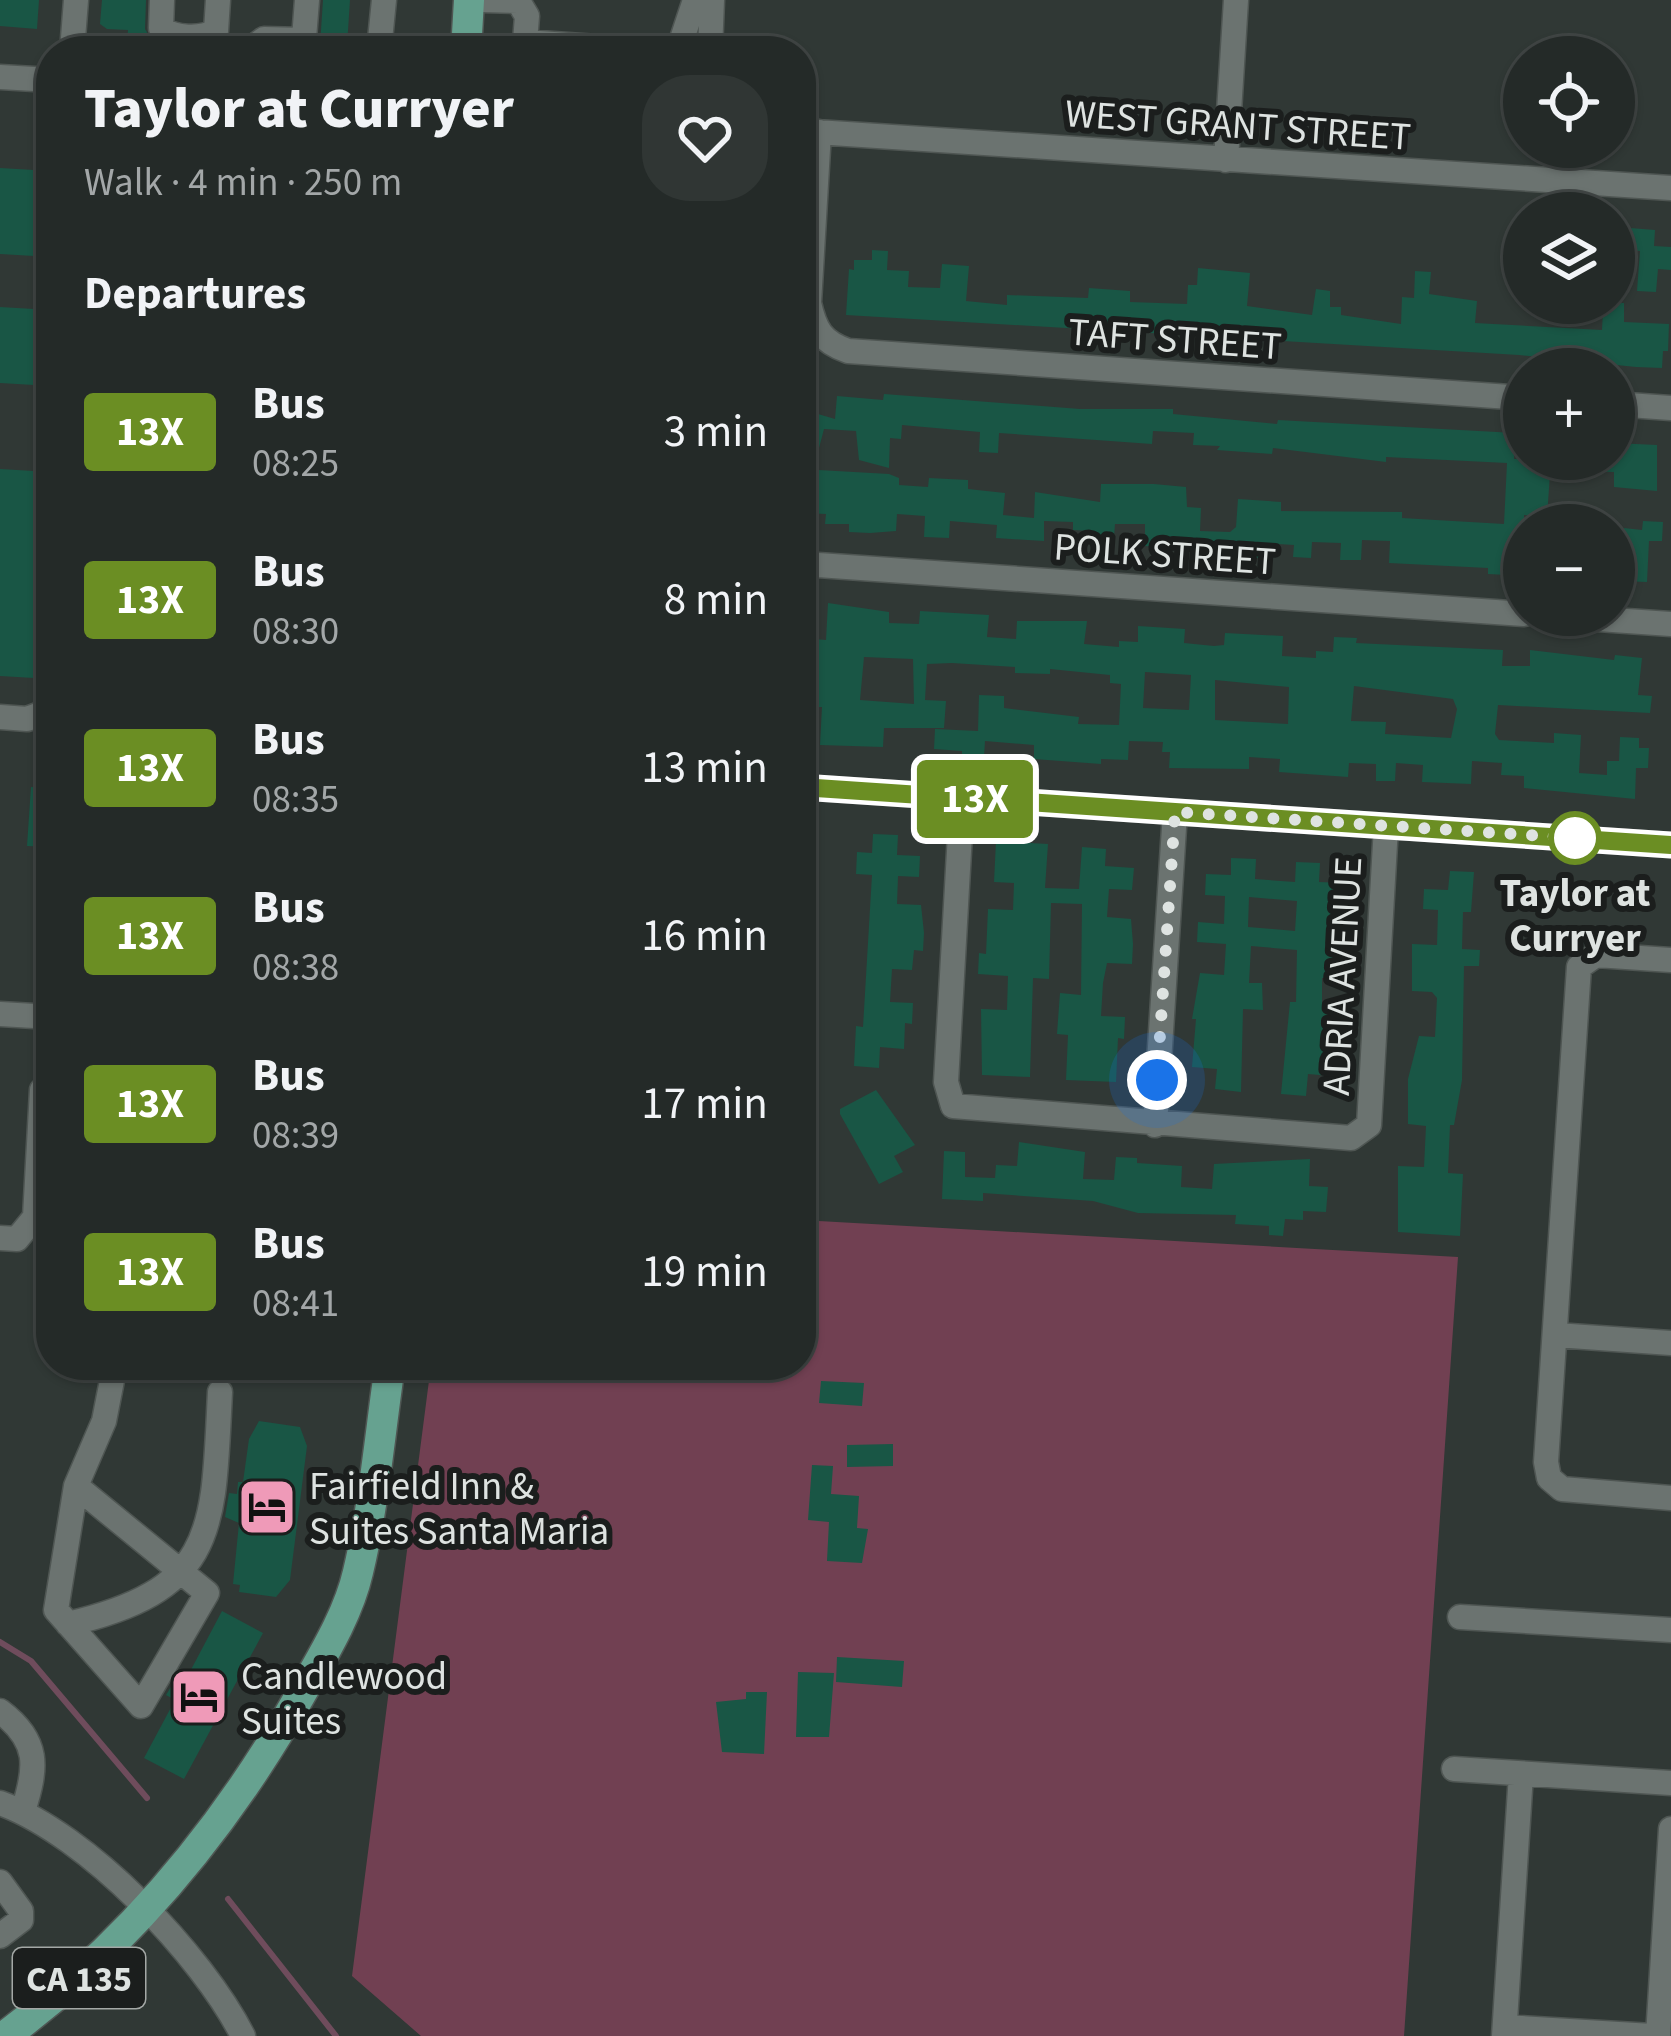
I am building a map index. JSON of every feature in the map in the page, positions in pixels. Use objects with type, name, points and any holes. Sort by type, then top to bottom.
[{"type":"main road","points":[[467,36],[469,0]]},
{"type":"main road","name":"CA 135","points":[[4,2036],[64,1992],[147,1913],[269,1749],[346,1606],[358,1574],[388,1380]]},
{"type":"street","points":[[73,36],[76,0]]},
{"type":"street","points":[[162,0],[161,28],[169,34],[194,36]]},
{"type":"street","points":[[208,36],[216,32],[218,0]]},
{"type":"street","points":[[305,36],[307,0]]},
{"type":"street","points":[[380,36],[384,0]]},
{"type":"street","points":[[482,0],[518,0],[527,16],[525,36]]},
{"type":"street","points":[[683,36],[695,0]]},
{"type":"street","points":[[711,36],[712,0]]},
{"type":"street","points":[[1226,160],[1235,0]]},
{"type":"street","points":[[0,76],[36,79]]},
{"type":"street","name":"WEST GRANT STREET","points":[[816,132],[1671,188]]},
{"type":"street","name":"TAFT STREET","points":[[816,320],[824,340],[848,352],[1503,397]]},
{"type":"street","points":[[1635,405],[1671,408]]},
{"type":"street","name":"POLK STREET","points":[[816,566],[1503,613]]},
{"type":"street","points":[[1635,622],[1671,624]]},
{"type":"street","points":[[0,717],[36,716]]},
{"type":"street","points":[[816,788],[1671,844]]},
{"type":"street","points":[[962,798],[946,1082],[953,1106],[1154,1125],[1175,812]]},
{"type":"street","name":"ADRIA AVENUE","points":[[1154,1125],[1351,1138],[1366,1130],[1386,826]]},
{"type":"street","points":[[1671,960],[1597,955],[1579,967],[1550,1478],[1562,1489],[1580,1493],[1671,1498]]},
{"type":"street","points":[[0,1014],[36,1016]]},
{"type":"street","points":[[0,1238],[17,1239],[35,1217],[36,1199]]},
{"type":"street","points":[[1556,1335],[1671,1342]]},
{"type":"street","points":[[76,1486],[207,1593],[141,1706],[56,1610],[76,1486],[104,1421],[112,1380]]},
{"type":"street","points":[[68,1624],[129,1607],[182,1573],[199,1547],[217,1485],[220,1392]]},
{"type":"street","points":[[1460,1617],[1671,1630]]},
{"type":"street","points":[[0,1711],[32,1743],[36,1771],[12,1807],[98,1862],[228,2005],[243,2036]]},
{"type":"street","points":[[1454,1769],[1671,1783]]},
{"type":"street","points":[[1521,1774],[1504,2031],[1655,2036],[1671,1829]]},
{"type":"street","points":[[0,1882],[21,1912],[21,1920],[0,1936]]},
{"type":"shaded area","points":[[816,1221],[1458,1257],[1404,2036],[421,2036],[352,1976],[429,1380],[816,1380]]},
{"type":"building","points":[[0,0],[39,0],[37,29],[0,26]]},
{"type":"building","points":[[102,0],[146,0],[145,29],[149,36],[127,36],[128,30],[100,24]]},
{"type":"building","points":[[323,0],[350,0],[348,36],[321,36]]},
{"type":"building","points":[[0,168],[36,170],[36,256],[0,254]]},
{"type":"building","points":[[1635,228],[1655,230],[1654,246],[1671,247],[1671,270],[1658,269],[1656,292],[1637,291],[1640,251],[1635,251]]},
{"type":"building","points":[[872,250],[888,251],[887,270],[909,271],[908,287],[940,288],[942,264],[969,266],[966,301],[1007,305],[1007,295],[1088,298],[1089,288],[1130,291],[1130,302],[1187,304],[1188,285],[1197,285],[1198,268],[1250,273],[1247,306],[1312,315],[1316,289],[1330,291],[1330,307],[1341,307],[1341,315],[1401,324],[1402,297],[1414,298],[1415,271],[1431,272],[1429,294],[1477,301],[1475,323],[1602,330],[1602,324],[1669,324],[1668,351],[1663,351],[1662,368],[1636,367],[1635,348],[1503,348],[1503,354],[846,315],[849,269],[854,270],[854,260],[872,260]]},
{"type":"building","points":[[0,307],[36,309],[36,385],[0,383]]},
{"type":"building","points":[[884,394],[1080,409],[1173,409],[1173,414],[1277,424],[1278,420],[1503,432],[1503,463],[1386,457],[1386,462],[1273,448],[1272,454],[1217,450],[1220,446],[1193,445],[1194,433],[1153,431],[1152,444],[999,433],[998,453],[979,452],[980,432],[902,425],[901,439],[890,438],[889,468],[859,460],[856,431],[824,429],[816,447],[816,413],[835,419],[837,396],[883,400]]},
{"type":"building","points":[[1635,444],[1657,445],[1657,491],[1614,487],[1614,480],[1635,480]]},
{"type":"building","points":[[0,469],[36,471],[36,678],[0,676]]},
{"type":"building","points":[[816,470],[889,474],[899,478],[899,485],[928,487],[929,478],[968,480],[968,489],[1005,493],[1003,515],[1034,518],[1035,492],[1100,502],[1101,484],[1154,484],[1186,487],[1187,507],[1201,508],[1200,531],[1230,532],[1236,527],[1238,499],[1281,502],[1281,511],[1402,512],[1402,518],[1503,524],[1503,575],[1488,574],[1488,568],[1389,563],[1390,541],[1362,540],[1361,560],[1340,560],[1341,543],[1312,542],[1311,558],[1293,557],[1294,545],[1261,543],[1260,558],[1145,546],[1145,524],[1115,524],[1113,549],[1093,548],[1094,531],[1073,530],[1073,522],[1044,521],[1044,541],[996,538],[997,525],[950,521],[949,538],[924,537],[925,516],[897,514],[896,531],[849,532],[849,524],[825,524],[826,514],[816,514]]},
{"type":"building","points":[[1506,480],[1550,480],[1548,504],[1505,504]]},
{"type":"building","points":[[1643,521],[1663,522],[1662,541],[1649,541],[1647,582],[1635,582],[1635,529],[1642,530]]},
{"type":"building","points":[[828,603],[889,612],[889,623],[919,624],[920,611],[989,615],[987,637],[1016,639],[1017,621],[1087,621],[1084,644],[1119,647],[1119,641],[1138,642],[1138,626],[1185,629],[1184,643],[1214,646],[1224,645],[1225,633],[1283,636],[1282,656],[1316,658],[1316,651],[1333,652],[1334,637],[1357,638],[1356,643],[1503,650],[1502,666],[1530,666],[1530,650],[1614,660],[1615,655],[1642,658],[1638,695],[1652,696],[1650,713],[1498,705],[1495,734],[1499,740],[1554,743],[1554,733],[1581,735],[1579,773],[1607,775],[1607,761],[1619,761],[1620,737],[1639,738],[1639,748],[1649,748],[1648,768],[1636,768],[1635,799],[1524,788],[1524,776],[1501,775],[1502,763],[1472,761],[1471,784],[1422,782],[1423,765],[1396,763],[1395,781],[1376,781],[1376,764],[1349,763],[1348,777],[1279,772],[1280,759],[1249,757],[1249,769],[1169,768],[1170,752],[1162,752],[1163,742],[1129,741],[1128,760],[1101,759],[1101,764],[1034,759],[1034,745],[985,741],[984,757],[962,756],[962,751],[934,749],[935,729],[978,731],[979,695],[1004,696],[1004,708],[1079,717],[1078,724],[1119,725],[1121,684],[1110,683],[1110,675],[1050,669],[1050,674],[1015,673],[1015,667],[952,663],[927,664],[925,700],[946,701],[944,728],[884,728],[883,747],[820,745],[816,639],[826,640]],"holes":[[[864,657],[913,659],[914,704],[860,700]],[[1145,672],[1191,675],[1189,710],[1143,708]],[[1215,680],[1289,687],[1288,724],[1215,720]],[[1354,686],[1453,699],[1457,709],[1451,738],[1385,734],[1386,722],[1351,721]]]},
{"type":"building","points":[[31,787],[36,787],[36,846],[27,846]]},
{"type":"building","points":[[873,834],[898,835],[897,855],[920,856],[919,877],[898,876],[897,904],[921,905],[924,933],[923,951],[914,950],[912,970],[892,969],[890,1002],[913,1003],[912,1024],[905,1023],[904,1049],[880,1047],[879,1068],[854,1066],[856,1026],[863,1027],[872,875],[856,874],[857,852],[872,853]]},
{"type":"building","points":[[996,841],[1048,844],[1045,888],[1079,889],[1082,847],[1106,849],[1105,866],[1134,868],[1132,890],[1109,889],[1107,917],[1131,919],[1133,944],[1132,964],[1107,963],[1103,983],[1101,1016],[1125,1017],[1124,1039],[1118,1038],[1116,1082],[1066,1080],[1068,1035],[1057,1034],[1060,993],[1081,995],[1082,904],[1051,903],[1049,979],[1033,978],[1030,1077],[982,1075],[981,1009],[1007,1010],[1008,976],[978,974],[979,953],[986,954],[988,909],[1013,910],[1014,883],[994,882]]},
{"type":"building","points":[[1231,858],[1256,859],[1255,879],[1295,882],[1296,862],[1320,863],[1319,882],[1344,883],[1341,932],[1348,978],[1322,978],[1322,1007],[1338,1009],[1332,1076],[1308,1074],[1306,1096],[1281,1094],[1290,1002],[1296,1002],[1297,950],[1251,946],[1249,983],[1262,983],[1263,1010],[1243,1009],[1241,1092],[1215,1089],[1217,1069],[1192,1067],[1196,1019],[1192,1019],[1200,973],[1224,975],[1226,944],[1197,942],[1198,922],[1224,924],[1225,896],[1205,895],[1206,874],[1231,875]],"holes":[[[1249,897],[1297,901],[1295,931],[1248,927]]]},
{"type":"building","points":[[1450,871],[1474,872],[1471,912],[1463,912],[1462,949],[1480,950],[1479,966],[1464,966],[1462,1080],[1454,1125],[1450,1125],[1448,1173],[1463,1174],[1460,1236],[1398,1232],[1398,1166],[1424,1167],[1426,1126],[1408,1124],[1408,1079],[1419,1036],[1435,1037],[1437,998],[1432,992],[1412,991],[1412,944],[1437,945],[1438,910],[1423,909],[1424,889],[1448,890]]},
{"type":"building","points":[[876,1090],[915,1145],[894,1156],[903,1172],[879,1184],[840,1114],[840,1109]]},
{"type":"building","points":[[1019,1142],[1085,1152],[1083,1179],[1114,1180],[1116,1157],[1137,1158],[1137,1163],[1182,1166],[1181,1187],[1212,1189],[1214,1164],[1310,1159],[1309,1186],[1328,1187],[1326,1212],[1303,1211],[1303,1220],[1285,1219],[1283,1236],[1269,1235],[1269,1226],[1235,1224],[1236,1215],[1138,1213],[1093,1201],[983,1193],[983,1201],[942,1199],[944,1151],[965,1152],[965,1177],[995,1178],[996,1165],[1017,1166]]},
{"type":"building","points":[[821,1381],[864,1383],[862,1406],[819,1403]]},
{"type":"building","name":"Fairfield Inn & Suites Santa Maria","points":[[259,1421],[300,1427],[307,1446],[290,1580],[276,1597],[239,1592],[240,1585],[233,1584],[239,1523],[225,1517],[229,1493],[237,1494],[238,1482],[243,1482],[249,1439]]},
{"type":"building","points":[[893,1444],[893,1466],[847,1467],[847,1445]]},
{"type":"building","points":[[812,1465],[833,1466],[831,1494],[859,1496],[857,1528],[868,1529],[862,1563],[827,1561],[829,1522],[808,1520]]},
{"type":"building","name":"Candlewood Suites","points":[[222,1611],[263,1633],[184,1779],[144,1758],[175,1700],[166,1695],[177,1677],[185,1681]]},
{"type":"building","points":[[837,1657],[904,1661],[902,1687],[836,1682]]},
{"type":"building","points":[[798,1672],[834,1673],[829,1737],[796,1737]]},
{"type":"building","points":[[746,1692],[767,1692],[764,1754],[722,1752],[716,1702],[746,1699]]},
{"type":"waterway","points":[[0,1642],[31,1661],[147,1798]]},
{"type":"waterway","points":[[228,1899],[336,2036]]},
{"type":"bus line","name":"13X","points":[[816,788],[1671,845]]},
{"type":"place","name":"Taylor at Curryer","points":[[1575,838]]},
{"type":"place","name":"Fairfield Inn & Suites Santa Maria","points":[[267,1507]]},
{"type":"place","name":"Candlewood Suites","points":[[199,1697]]},
{"type":"route","points":[[1157,1080],[1175,812],[1575,838]]}]
